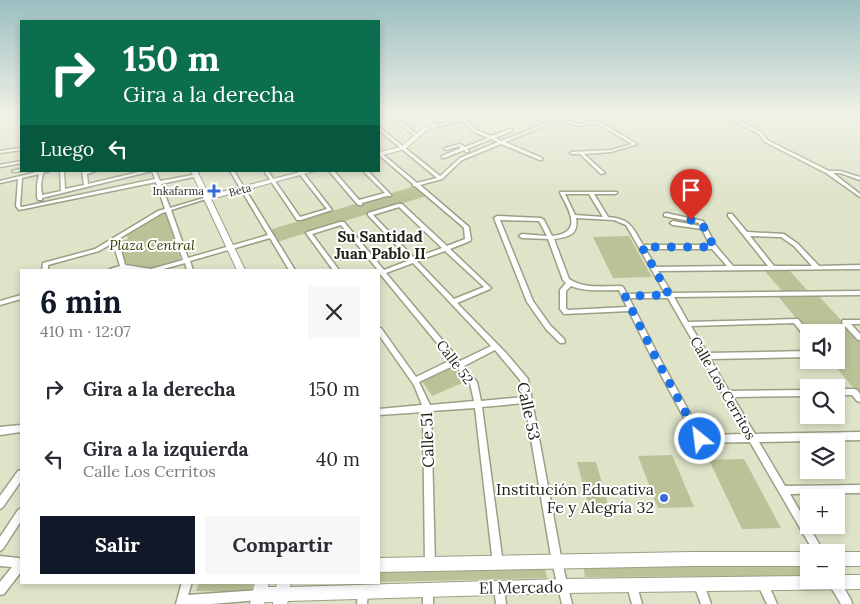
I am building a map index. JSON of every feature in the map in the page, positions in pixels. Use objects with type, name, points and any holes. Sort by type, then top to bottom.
[{"type":"main road","points":[[195,173],[240,269]]},
{"type":"main road","name":"Beta","points":[[207,198],[300,173]]},
{"type":"main road","name":"El Mercado","points":[[380,564],[800,559]]},
{"type":"main road","points":[[845,559],[860,559]]},
{"type":"main road","name":"El Mercado","points":[[259,594],[363,598],[428,597],[499,587],[800,581]]},
{"type":"main road","name":"El Mercado","points":[[845,581],[860,582]]},
{"type":"street","points":[[400,145],[440,178]]},
{"type":"street","points":[[380,154],[403,148],[407,145]]},
{"type":"street","points":[[446,149],[458,145]]},
{"type":"street","points":[[459,145],[473,155]]},
{"type":"street","points":[[443,157],[474,145]]},
{"type":"street","points":[[415,185],[440,178],[461,160],[498,145]]},
{"type":"street","points":[[508,145],[541,159]]},
{"type":"street","points":[[572,153],[602,153],[635,145]]},
{"type":"street","points":[[773,145],[828,172],[859,195]]},
{"type":"street","points":[[0,152],[20,149]]},
{"type":"street","points":[[582,153],[603,173]]},
{"type":"street","points":[[380,155],[464,225],[467,228],[468,240],[381,273]]},
{"type":"street","points":[[0,166],[20,162]]},
{"type":"street","points":[[14,171],[20,170]]},
{"type":"street","points":[[0,182],[44,172]]},
{"type":"street","points":[[62,172],[63,191]]},
{"type":"street","points":[[84,172],[86,186]]},
{"type":"street","points":[[39,197],[146,172]]},
{"type":"street","points":[[154,172],[190,269]]},
{"type":"street","points":[[233,172],[291,269]]},
{"type":"street","points":[[267,172],[299,219],[330,210],[300,173]]},
{"type":"street","points":[[332,172],[359,203],[388,194],[366,172]]},
{"type":"street","points":[[828,172],[840,172],[860,179]]},
{"type":"street","points":[[41,173],[39,197],[43,205]]},
{"type":"street","points":[[20,178],[18,206],[21,210],[195,173]]},
{"type":"street","points":[[591,185],[606,218]]},
{"type":"street","points":[[522,236],[560,238],[573,230],[575,225],[573,216],[562,193],[615,193]]},
{"type":"street","name":"Beta","points":[[168,209],[207,198]]},
{"type":"street","points":[[400,205],[488,288],[453,302]]},
{"type":"street","name":"Calle 53","points":[[400,205],[370,214],[510,360],[524,378],[557,562],[567,604]]},
{"type":"street","points":[[45,269],[45,264],[97,250],[147,218],[168,209]]},
{"type":"street","points":[[730,215],[772,267]]},
{"type":"street","points":[[573,216],[606,218]]},
{"type":"street","points":[[666,216],[701,222],[714,247],[731,268]]},
{"type":"street","points":[[562,341],[548,327],[530,302],[497,218],[541,220],[551,238],[566,280],[570,283],[582,287],[621,288],[700,439],[860,436]]},
{"type":"street","name":"Calle Los Cerritos","points":[[606,218],[621,220],[628,224],[814,544]]},
{"type":"street","name":"Calle 52","points":[[335,269],[309,233],[342,223],[378,269]]},
{"type":"street","points":[[673,223],[704,228]]},
{"type":"street","points":[[745,234],[782,235],[796,245],[817,267]]},
{"type":"street","points":[[162,269],[272,236]]},
{"type":"street","points":[[112,241],[118,246],[123,267]]},
{"type":"street","points":[[642,247],[714,247]]},
{"type":"street","points":[[116,269],[123,267],[141,269]]},
{"type":"street","points":[[654,269],[860,267]]},
{"type":"street","name":"Calle 52","points":[[381,273],[473,382],[478,402],[498,564]]},
{"type":"street","points":[[570,283],[563,290],[562,304],[566,312],[632,309]]},
{"type":"street","points":[[625,296],[860,293]]},
{"type":"street","points":[[0,303],[20,297]]},
{"type":"street","points":[[686,324],[796,321],[800,326]]},
{"type":"street","points":[[860,322],[845,322],[860,338]]},
{"type":"street","name":"Calle 51","points":[[380,331],[414,381],[427,407],[430,564]]},
{"type":"street","points":[[414,381],[496,347]]},
{"type":"street","points":[[705,356],[800,354]]},
{"type":"street","points":[[845,392],[854,392],[860,399]]},
{"type":"street","points":[[727,394],[800,393]]},
{"type":"street","points":[[380,412],[478,402],[528,400]]},
{"type":"street","points":[[0,431],[20,430]]},
{"type":"street","points":[[0,504],[20,475]]},
{"type":"street","points":[[782,490],[860,489]]},
{"type":"street","points":[[0,546],[20,514]]},
{"type":"street","points":[[0,561],[20,563]]},
{"type":"street","points":[[0,590],[20,563]]},
{"type":"street","points":[[762,582],[772,604]]},
{"type":"street","points":[[181,602],[186,584]]},
{"type":"street","points":[[699,584],[706,604]]},
{"type":"street","points":[[632,586],[637,604]]},
{"type":"street","points":[[499,587],[501,604]]},
{"type":"street","points":[[839,589],[847,604]]},
{"type":"street","name":"El Mercado","points":[[181,602],[259,594]]},
{"type":"green space","points":[[415,186],[426,196],[277,242],[275,238],[238,249],[236,244],[271,233],[269,230]]},
{"type":"green space","name":"Plaza Central","points":[[165,211],[181,261],[155,268],[124,264],[117,241],[127,240],[128,237],[124,234]]},
{"type":"green space","points":[[629,236],[652,277],[613,278],[593,237]]},
{"type":"green space","points":[[763,269],[788,269],[809,292],[783,292]]},
{"type":"green space","points":[[777,295],[818,295],[844,324],[801,324]]},
{"type":"green space","points":[[845,325],[860,341],[860,396],[838,369],[845,369]]},
{"type":"green space","points":[[458,365],[469,380],[432,396],[422,381]]},
{"type":"green space","points":[[672,455],[694,507],[658,508],[638,456]]},
{"type":"green space","points":[[744,459],[781,528],[742,529],[709,460]]},
{"type":"green space","points":[[577,462],[596,462],[610,512],[590,512]]},
{"type":"green space","points":[[800,563],[800,576],[585,577],[583,566]]},
{"type":"green space","points":[[545,567],[547,578],[380,582],[380,568]]},
{"type":"green space","points":[[199,584],[253,584],[251,592],[196,591]]},
{"type":"place","name":"Inkafarma","points":[[214,191]]},
{"type":"place","name":"Institución Educativa Fe y Alegría 32","points":[[664,498]]},
{"type":"district","name":"Su Santidad Juan Pablo II","points":[[380,246]]},
{"type":"route","points":[[691,220],[701,222],[714,247],[642,247],[669,295],[625,296],[700,439]]}]
